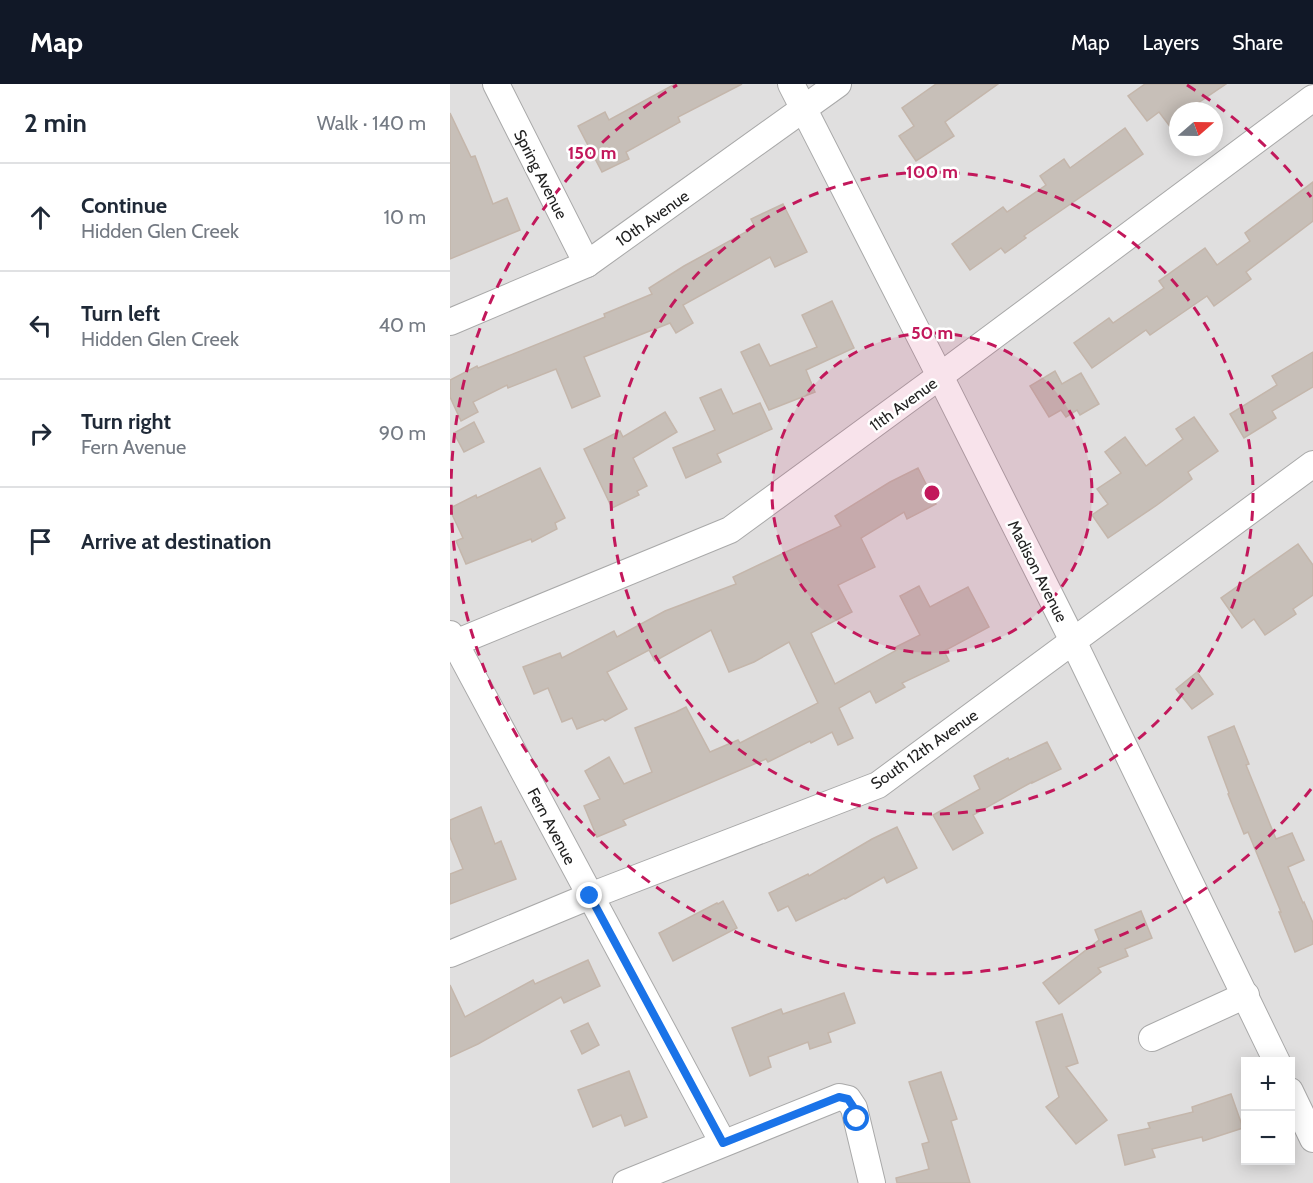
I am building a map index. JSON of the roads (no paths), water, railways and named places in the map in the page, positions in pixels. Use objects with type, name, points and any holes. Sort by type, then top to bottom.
[{"type":"street","name":"Spring Avenue","points":[[496,84],[587,264]]},
{"type":"street","name":"Madison Avenue","points":[[791,84],[1073,641],[1275,1057]]},
{"type":"street","name":"10th Avenue","points":[[450,322],[587,264],[838,84]]},
{"type":"street","name":"11th Avenue","points":[[452,639],[730,530],[1313,98]]},
{"type":"street","name":"South 12th Avenue","points":[[450,954],[590,896],[878,785],[1313,464]]},
{"type":"street","name":"Fern Avenue","points":[[452,639],[723,1143]]},
{"type":"street","points":[[1152,1038],[1246,995]]},
{"type":"street","points":[[626,1183],[839,1097],[848,1099],[854,1108],[872,1183]]},
{"type":"street","points":[[1295,1101],[1313,1139]]}]
